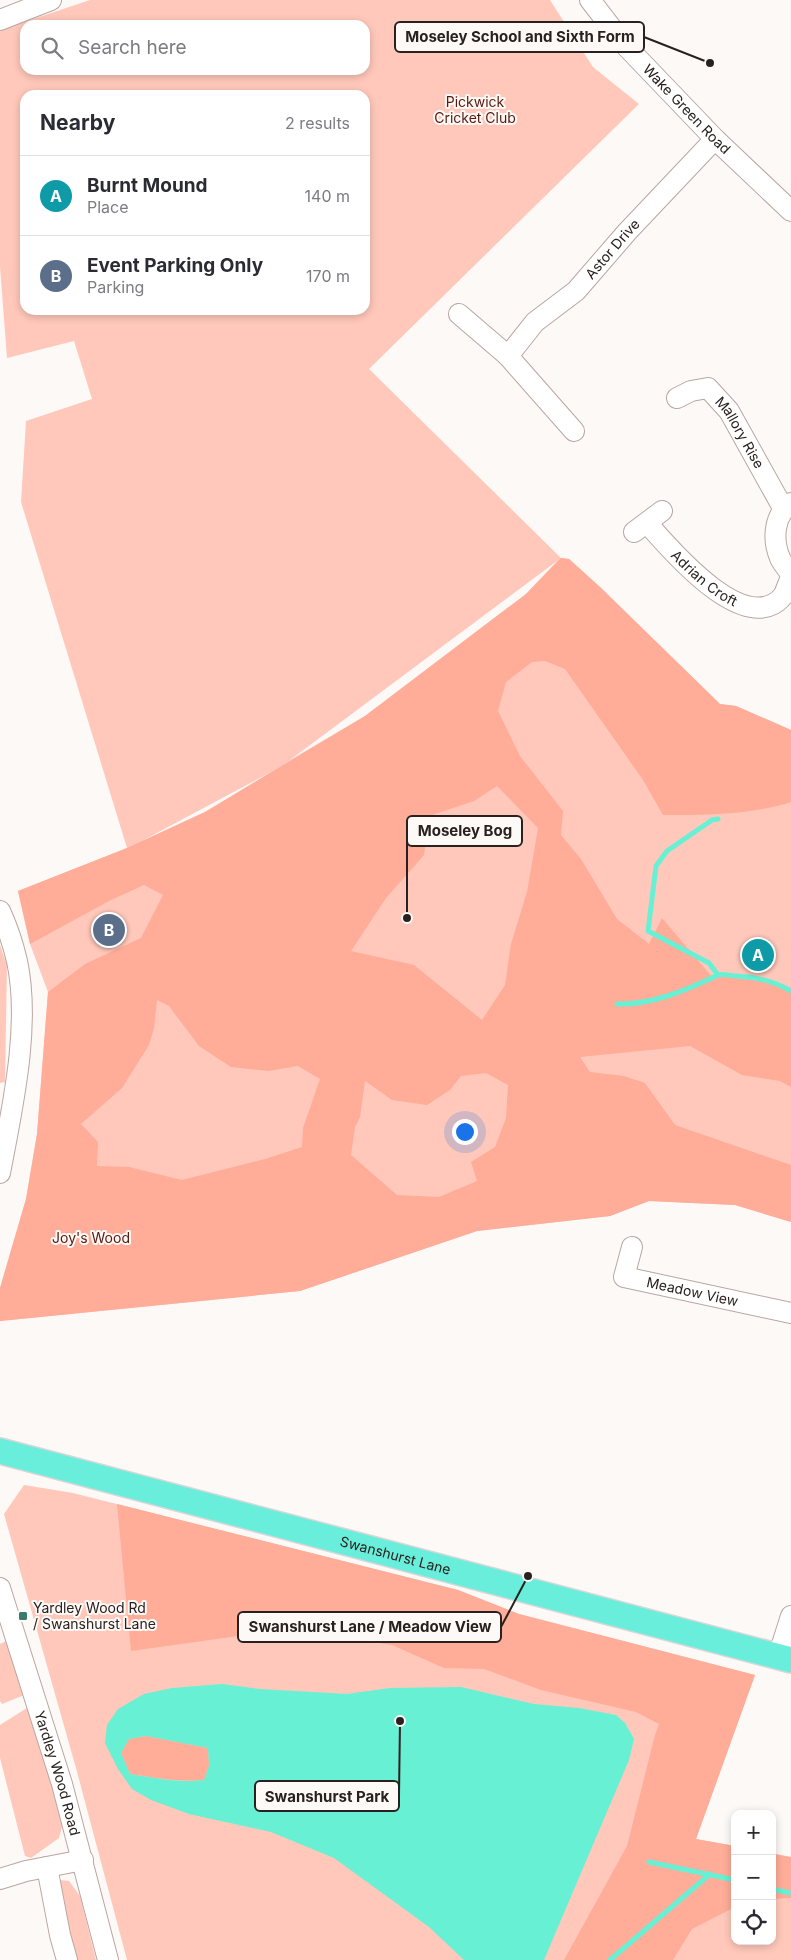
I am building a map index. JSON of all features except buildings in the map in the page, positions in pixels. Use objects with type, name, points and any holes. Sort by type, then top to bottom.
[{"type":"main road","name":"Swanshurst Lane","points":[[0,1451],[785,1658]]},
{"type":"street","points":[[0,20],[51,0]]},
{"type":"street","name":"Wake Green Road","points":[[590,0],[624,44],[715,139],[791,211]]},
{"type":"street","name":"Astor Drive","points":[[508,356],[535,322],[576,291],[627,232],[715,139]]},
{"type":"street","points":[[459,314],[508,356],[574,431]]},
{"type":"street","name":"Mallory Rise","points":[[677,398],[691,391],[708,388],[729,410],[787,506]]},
{"type":"street","points":[[787,506],[776,522],[776,539],[780,558],[791,576]]},
{"type":"street","name":"Adrian Croft","points":[[648,522],[672,551],[706,584],[733,600],[750,606],[763,607],[782,596],[791,576]]},
{"type":"street","points":[[0,1173],[13,1105],[21,1028],[21,993],[17,961],[1,914]]},
{"type":"street","name":"Meadow View","points":[[632,1247],[624,1277],[791,1313]]},
{"type":"street","name":"Yardley Wood Road","points":[[0,1588],[62,1784],[108,1960]]},
{"type":"street","points":[[785,1658],[791,1616]]},
{"type":"street","points":[[0,1879],[47,1866],[83,1860]]},
{"type":"street","points":[[47,1866],[60,1935],[67,1960]]},
{"type":"green space","points":[[90,0],[550,0],[593,67],[639,104],[369,369],[561,558],[569,559],[600,587],[720,704],[736,706],[791,730],[791,1222],[735,1205],[649,1201],[610,1216],[477,1231],[300,1291],[0,1321],[0,1288],[26,1199],[37,1134],[48,992],[30,944],[18,891],[127,848],[21,502],[26,421],[92,399],[74,341],[7,358],[0,267],[0,30],[20,23],[20,75],[370,75],[370,20],[30,20]],"holes":[[[557,561],[526,594],[365,716],[290,760]],[[271,772],[205,812],[140,842]]]},
{"type":"green space","name":"Joy's Wood","points":[[561,558],[569,559],[720,704],[736,706],[791,730],[791,802],[744,812],[663,815],[643,780],[565,669],[545,661],[532,662],[506,682],[498,711],[520,756],[563,811],[561,835],[581,859],[617,919],[649,944],[662,918],[712,977],[730,974],[752,976],[791,991],[791,1087],[780,1081],[742,1075],[690,1046],[580,1057],[590,1072],[624,1076],[645,1083],[675,1125],[791,1165],[791,1222],[735,1205],[649,1201],[610,1216],[477,1231],[300,1291],[0,1321],[0,1288],[26,1199],[37,1134],[48,992],[85,964],[141,938],[163,895],[144,885],[111,900],[30,944],[18,891],[127,848],[205,812],[365,716],[526,594]],"holes":[[[497,786],[538,828],[527,892],[511,944],[505,985],[482,1020],[414,965],[351,951],[386,898],[424,855],[429,816],[474,801]],[[157,1000],[169,1006],[199,1046],[231,1067],[268,1071],[298,1066],[320,1079],[303,1128],[302,1147],[265,1159],[182,1180],[129,1167],[97,1166],[98,1142],[81,1124],[122,1088],[149,1045],[154,1028]],[[486,1073],[508,1085],[506,1118],[495,1147],[471,1162],[477,1181],[439,1197],[397,1195],[351,1155],[355,1127],[360,1117],[365,1081],[392,1100],[427,1105],[450,1090],[461,1076]]]},
{"type":"green space","points":[[0,945],[7,965],[5,1082],[0,1083]]},
{"type":"green space","points":[[24,1485],[73,1493],[458,1590],[519,1614],[755,1675],[696,1839],[731,1845],[731,1945],[776,1945],[776,1854],[791,1857],[791,1960],[127,1960],[76,1768],[4,1514]]},
{"type":"green space","points":[[117,1504],[458,1590],[519,1614],[755,1675],[696,1839],[731,1845],[731,1909],[692,1929],[673,1960],[564,1960],[627,1846],[659,1724],[636,1712],[541,1690],[484,1669],[444,1668],[392,1645],[289,1629],[131,1651]]},
{"type":"green space","points":[[10,1639],[27,1694],[2,1704],[0,1701],[0,1644]]},
{"type":"green space","points":[[30,1706],[63,1823],[59,1838],[31,1858],[25,1856],[0,1758],[0,1725]]},
{"type":"green space","points":[[146,1736],[208,1748],[209,1766],[204,1780],[176,1780],[130,1774],[121,1753],[129,1739]]},
{"type":"green space","points":[[776,1855],[791,1857],[791,1898],[776,1899]]},
{"type":"green space","points":[[60,1880],[69,1881],[80,1896],[96,1960],[73,1960],[55,1888]]},
{"type":"shaded area","points":[[222,1684],[260,1689],[347,1694],[390,1688],[461,1687],[534,1704],[579,1708],[616,1715],[625,1723],[634,1739],[629,1760],[544,1960],[464,1960],[429,1927],[334,1858],[271,1832],[189,1814],[151,1800],[132,1789],[118,1769],[105,1743],[107,1725],[118,1709],[144,1694],[172,1688]],"holes":[[[146,1736],[208,1748],[209,1766],[204,1780],[194,1781],[167,1780],[130,1774],[121,1753],[129,1739]]]},
{"type":"waterway","points":[[718,819],[712,820],[667,851],[656,866],[648,931],[709,963],[718,975]]},
{"type":"waterway","points":[[617,1004],[630,1004],[669,996],[721,974],[765,980],[791,991]]},
{"type":"waterway","points":[[649,1862],[731,1879]]},
{"type":"waterway","points":[[610,1960],[710,1874]]},
{"type":"waterway","points":[[776,1890],[791,1893]]},
{"type":"place","name":"Moseley School and Sixth Form","points":[[710,63]]},
{"type":"place","name":"Moseley Bog","points":[[407,918]]},
{"type":"place","name":"Event Parking Only","points":[[109,930]]},
{"type":"place","name":"Burnt Mound","points":[[758,955]]},
{"type":"place","name":"Swanshurst Lane / Meadow View","points":[[528,1576]]},
{"type":"place","name":"Yardley Wood Rd / Swanshurst Lane","points":[[23,1616]]},
{"type":"place","name":"Swanshurst Park","points":[[400,1721]]},
{"type":"park label","name":"Pickwick Cricket Club","points":[[475,110]]}]
